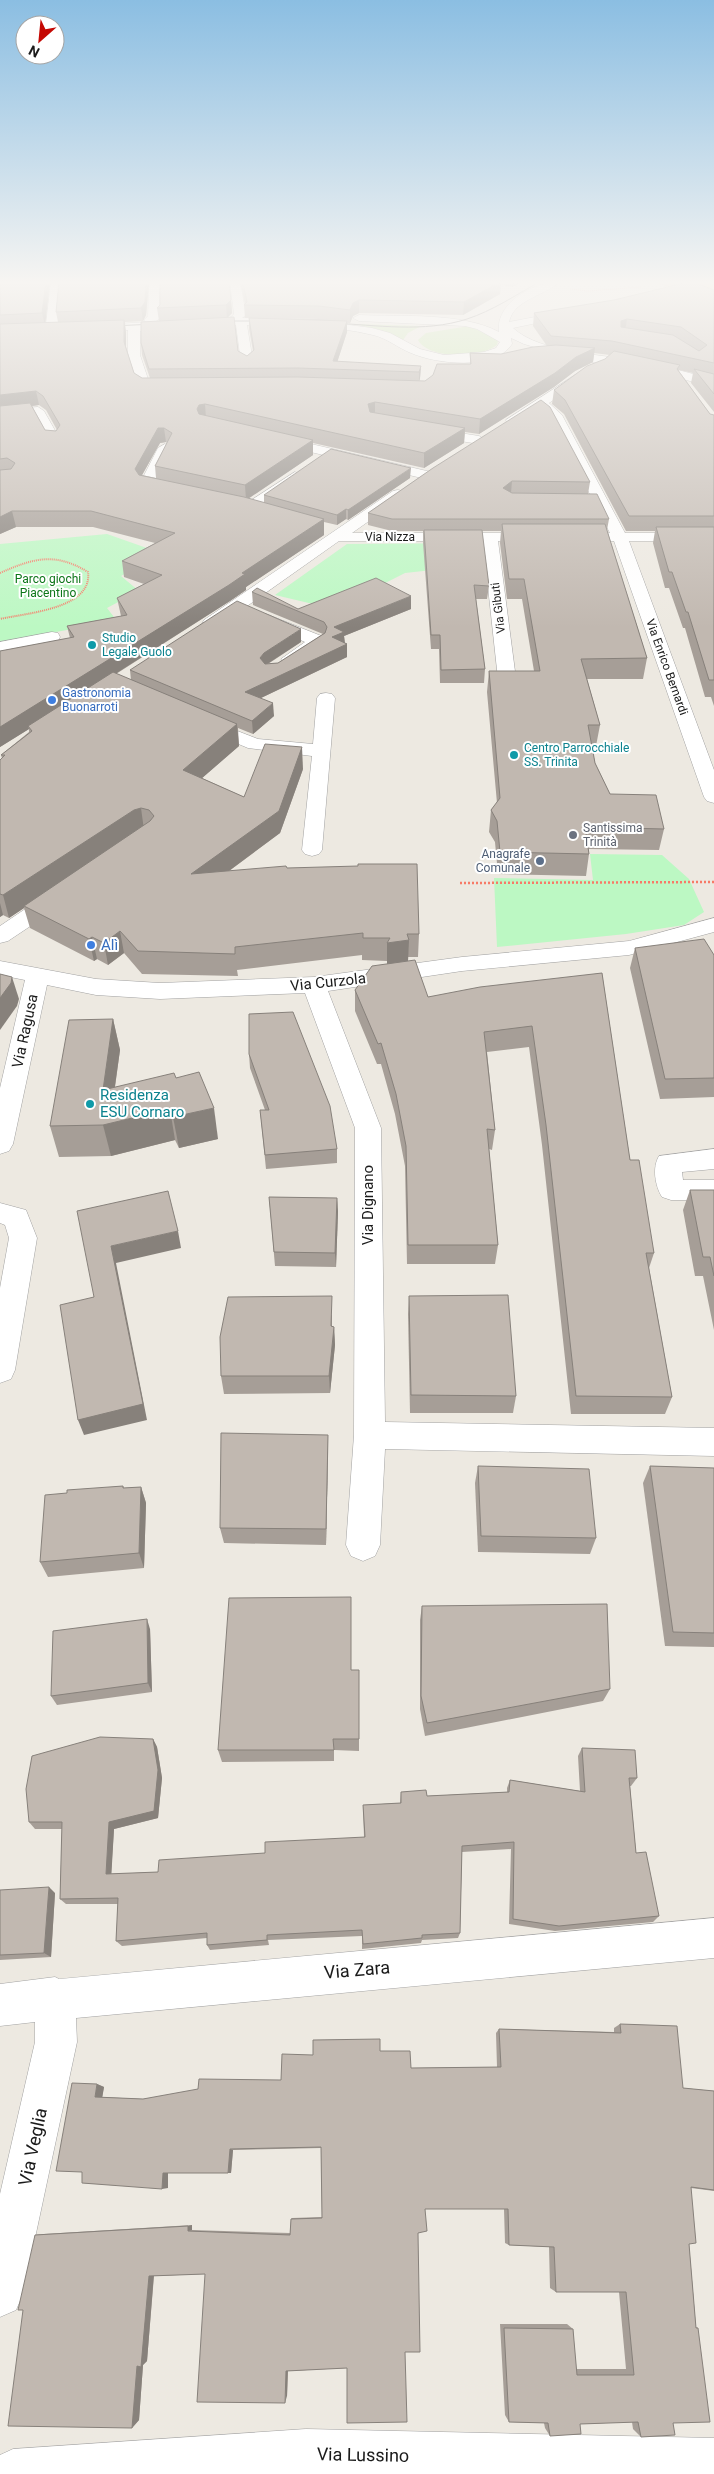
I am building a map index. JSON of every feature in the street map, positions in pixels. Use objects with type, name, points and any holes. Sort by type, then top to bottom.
[{"type":"street","points":[[456,455],[547,397]]},
{"type":"street","name":"Via Enrico Bernardi","points":[[538,405],[548,408],[556,415],[620,537],[714,797]]},
{"type":"street","points":[[0,415],[38,411],[54,441]]},
{"type":"street","points":[[413,429],[479,440]]},
{"type":"street","points":[[263,437],[426,475]]},
{"type":"street","points":[[165,448],[146,485],[183,493]]},
{"type":"street","points":[[248,507],[330,452]]},
{"type":"street","points":[[197,633],[441,465]]},
{"type":"street","points":[[580,500],[600,500]]},
{"type":"street","points":[[230,503],[267,512]]},
{"type":"street","name":"Via Nizza","points":[[322,528],[338,535],[555,536]]},
{"type":"street","name":"Via Gibuti","points":[[490,536],[507,679]]},
{"type":"street","points":[[592,537],[714,537]]},
{"type":"street","points":[[237,606],[318,641],[279,666]]},
{"type":"street","points":[[0,647],[52,637]]},
{"type":"street","points":[[312,850],[326,698]]},
{"type":"street","points":[[185,715],[255,744],[322,751]]},
{"type":"street","points":[[0,936],[73,887]]},
{"type":"street","name":"Via Curzola","points":[[0,968],[96,987],[160,991],[314,985],[462,964],[629,948],[714,926]]},
{"type":"street","name":"Via Ragusa","points":[[0,1144],[37,976]]},
{"type":"street","name":"Via Dignano","points":[[314,985],[368,1128],[370,1435],[363,1545]]},
{"type":"street","points":[[714,1159],[668,1163],[672,1190],[714,1190]]},
{"type":"street","points":[[0,1214],[16,1217],[23,1238],[0,1370]]},
{"type":"street","points":[[370,1435],[714,1442]]},
{"type":"street","name":"Via Zara","points":[[0,2005],[55,1998],[714,1938]]},
{"type":"street","name":"Via Veglia","points":[[0,2294],[56,2042],[55,1998]]},
{"type":"street","name":"Via Lussino","points":[[14,2474],[306,2464],[655,2468],[714,2463]]},
{"type":"path","points":[[0,573],[37,558],[57,558],[76,563],[88,572],[89,582],[85,592],[72,600],[0,619]]},
{"type":"path","points":[[460,883],[714,882]]},
{"type":"green space","name":"Parco giochi Piacentino","points":[[107,534],[161,553],[121,576],[139,591],[107,608],[117,621],[0,642],[0,544]]},
{"type":"green space","points":[[490,543],[488,564],[405,573],[334,609],[275,595],[347,544]]},
{"type":"green space","points":[[590,854],[662,855],[689,879],[704,912],[684,925],[626,934],[497,947],[494,878],[593,880]]},
{"type":"building","points":[[44,397],[515,397],[480,419],[375,402],[368,404],[370,412],[465,428],[424,453],[205,404],[199,405],[197,409],[199,414],[313,440],[245,485],[155,466],[172,433],[164,428],[158,428],[135,469],[139,475],[244,497],[324,519],[242,573],[245,574],[229,585],[0,727],[0,651],[74,637],[67,626],[127,615],[117,598],[162,575],[122,561],[175,533],[91,511],[12,511],[0,517],[0,470],[11,469],[15,463],[7,458],[0,459],[0,406],[30,403],[45,430],[56,431],[60,425]]},
{"type":"building","points":[[562,397],[698,397],[710,414],[714,415],[714,516],[629,516]]},
{"type":"building","points":[[541,400],[550,407],[590,482],[512,481],[503,488],[512,493],[597,494],[609,519],[392,519],[368,513],[433,468]]},
{"type":"building","points":[[331,449],[411,468],[348,510],[346,509],[337,515],[264,495]]},
{"type":"building","points":[[502,524],[605,524],[647,658],[581,659],[600,725],[588,725],[595,763],[610,794],[656,795],[664,829],[585,827],[589,854],[500,852],[497,821],[491,810],[500,798],[489,671],[540,671],[524,579],[509,579]]},
{"type":"building","points":[[656,527],[714,527],[714,680],[709,680],[688,612],[686,612],[672,572],[669,572]]},
{"type":"building","points":[[424,530],[482,530],[489,586],[474,585],[485,669],[441,670],[440,635],[431,635]]},
{"type":"building","points":[[376,578],[411,596],[334,627],[344,632],[332,637],[347,644],[245,692],[273,703],[252,721],[130,670],[237,601],[301,629],[264,653],[260,658],[265,664],[278,663],[325,633],[327,627],[324,622],[252,592],[257,588],[298,609]]},
{"type":"building","points":[[113,672],[237,724],[183,770],[244,797],[265,744],[302,747],[279,811],[191,874],[286,866],[287,868],[358,866],[358,864],[417,864],[419,934],[407,934],[409,940],[387,943],[390,938],[363,938],[363,933],[235,947],[235,954],[138,951],[120,931],[104,943],[92,937],[89,939],[24,906],[150,821],[154,816],[149,810],[141,808],[134,810],[3,895],[0,894],[0,760],[5,755],[1,755],[32,731],[28,726]]},
{"type":"building","points":[[704,939],[714,955],[714,1078],[665,1079],[635,948]]},
{"type":"building","points":[[415,960],[428,997],[480,987],[602,973],[630,1160],[639,1160],[654,1253],[646,1253],[672,1397],[576,1396],[546,1125],[532,1026],[484,1032],[495,1130],[487,1129],[498,1245],[408,1245],[406,1146],[396,1094],[381,1043],[378,1044],[355,990],[372,966]]},
{"type":"building","points":[[0,974],[12,977],[11,983],[0,998]]},
{"type":"building","points":[[293,1012],[330,1106],[337,1149],[265,1155],[260,1110],[269,1110],[249,1054],[249,1014]]},
{"type":"building","points":[[113,1019],[103,1090],[174,1073],[176,1078],[199,1072],[214,1108],[173,1117],[170,1109],[103,1125],[50,1126],[69,1020]]},
{"type":"building","points":[[690,1190],[714,1190],[714,1276],[710,1257],[703,1257]]},
{"type":"building","points":[[168,1191],[178,1231],[111,1246],[143,1404],[78,1420],[60,1305],[94,1297],[77,1211]]},
{"type":"building","points":[[269,1197],[337,1198],[335,1253],[274,1252]]},
{"type":"building","points":[[508,1295],[516,1396],[411,1395],[409,1296]]},
{"type":"building","points":[[332,1296],[331,1326],[334,1327],[329,1376],[221,1376],[220,1337],[228,1297]]},
{"type":"building","points":[[221,1433],[328,1435],[326,1529],[220,1528]]},
{"type":"building","points":[[478,1466],[589,1469],[596,1538],[481,1536]]},
{"type":"building","points":[[650,1466],[714,1468],[714,1633],[673,1632]]},
{"type":"building","points":[[123,1486],[123,1488],[141,1487],[139,1553],[40,1562],[45,1495],[67,1493],[67,1490]]},
{"type":"building","points":[[351,1597],[351,1670],[359,1670],[359,1739],[333,1739],[334,1750],[218,1750],[229,1598]]},
{"type":"building","points":[[607,1604],[610,1689],[427,1723],[421,1696],[422,1606]]},
{"type":"building","points":[[147,1619],[148,1683],[51,1696],[53,1631]]},
{"type":"building","points":[[100,1737],[153,1739],[158,1770],[154,1811],[109,1822],[106,1874],[158,1872],[159,1860],[265,1853],[265,1842],[365,1837],[363,1805],[401,1803],[401,1792],[426,1790],[427,1796],[509,1792],[510,1780],[585,1792],[582,1748],[635,1750],[637,1778],[629,1778],[636,1853],[646,1852],[659,1916],[559,1926],[513,1919],[514,1842],[462,1846],[460,1933],[422,1935],[422,1938],[363,1944],[362,1930],[267,1935],[267,1940],[207,1945],[207,1933],[116,1941],[118,1898],[60,1899],[62,1822],[29,1822],[26,1789],[32,1756]]},
{"type":"building","points":[[49,1887],[44,1953],[0,1955],[0,1890]]},
{"type":"building","points":[[620,2024],[677,2026],[683,2088],[714,2091],[714,2190],[691,2187],[696,2243],[689,2244],[696,2328],[698,2328],[710,2422],[673,2423],[675,2435],[641,2437],[638,2422],[580,2424],[581,2434],[550,2436],[548,2423],[509,2422],[504,2328],[573,2329],[577,2375],[634,2375],[626,2292],[556,2292],[554,2247],[509,2245],[508,2209],[425,2209],[427,2231],[418,2233],[420,2352],[405,2352],[407,2422],[347,2423],[347,2368],[286,2371],[285,2403],[197,2402],[205,2274],[149,2276],[141,2367],[137,2366],[132,2428],[8,2426],[23,2310],[18,2310],[35,2235],[188,2226],[188,2231],[290,2235],[291,2219],[322,2218],[321,2147],[230,2149],[228,2173],[163,2173],[162,2189],[82,2183],[82,2172],[56,2171],[72,2083],[97,2084],[95,2097],[143,2099],[198,2089],[199,2079],[281,2080],[282,2054],[313,2055],[313,2040],[380,2039],[380,2051],[410,2051],[411,2068],[501,2067],[499,2029],[621,2033]]},
{"type":"place","name":"Studio Legale Guolo","points":[[92,645]]},
{"type":"place","name":"Gastronomia Buonarroti","points":[[52,700]]},
{"type":"place","name":"Centro Parrocchiale SS. Trinita","points":[[514,755]]},
{"type":"place","name":"Santissima Trinità","points":[[573,835]]},
{"type":"place","name":"Anagrafe Comunale","points":[[540,861]]},
{"type":"place","name":"Alì","points":[[91,945]]},
{"type":"place","name":"Residenza ESU Cornaro","points":[[90,1104]]}]
